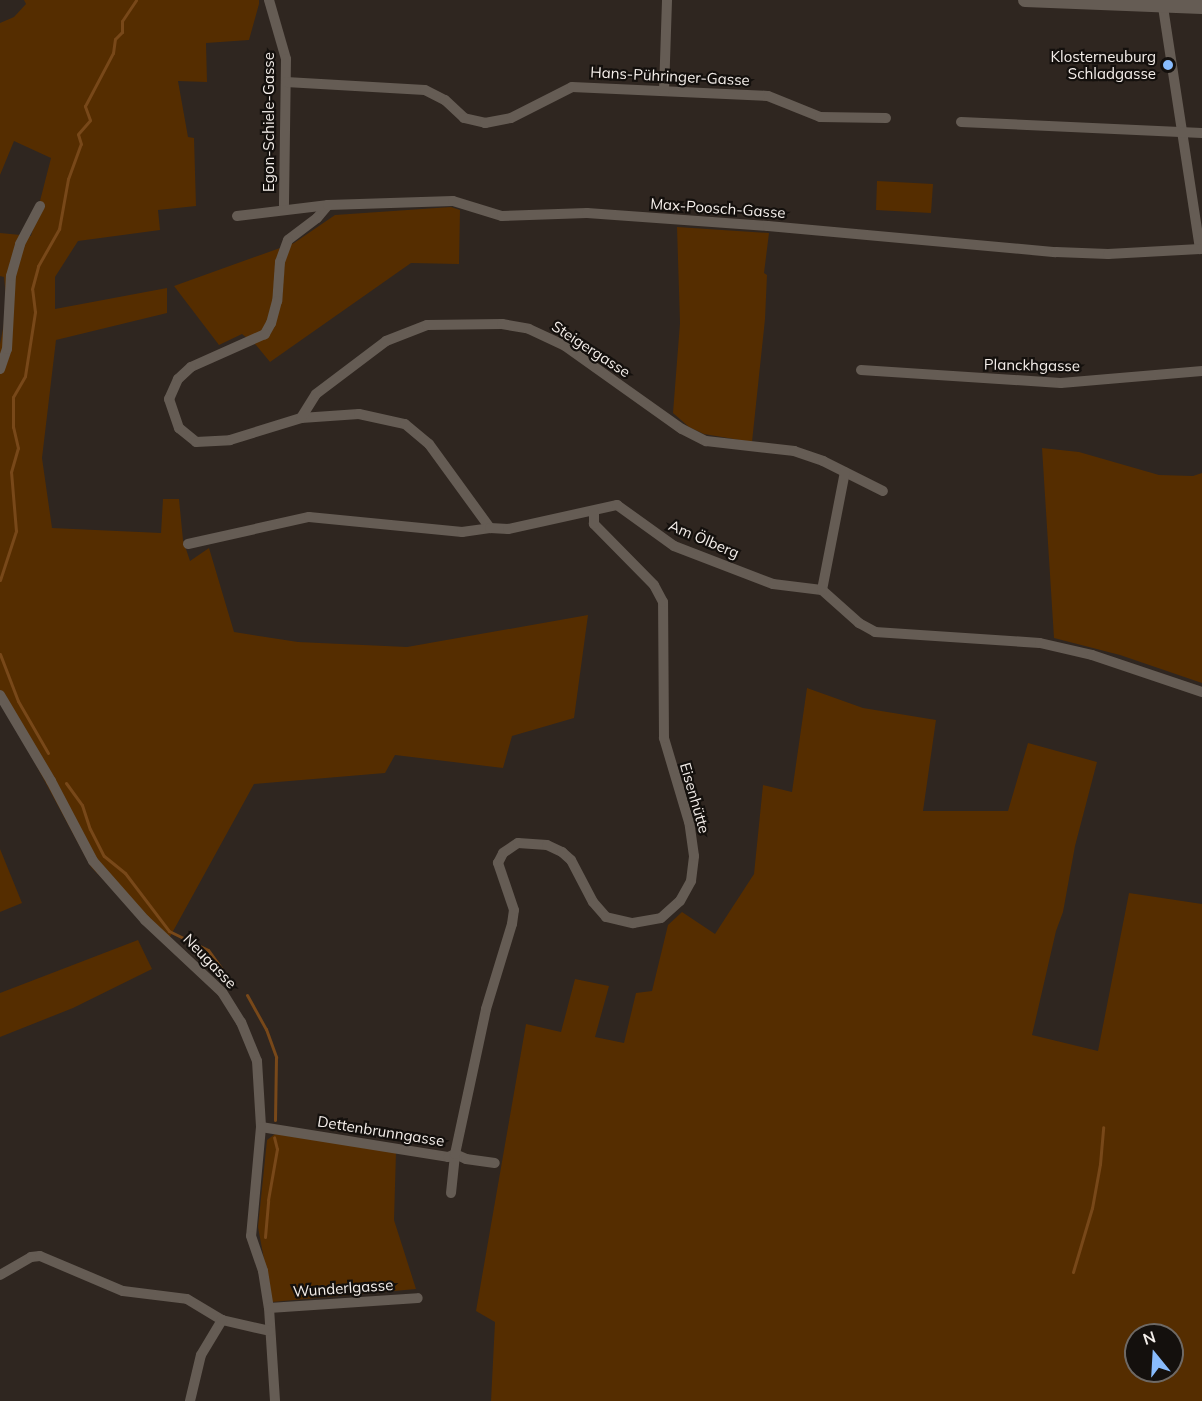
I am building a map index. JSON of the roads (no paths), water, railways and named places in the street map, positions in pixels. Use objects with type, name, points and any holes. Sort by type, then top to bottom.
[{"type":"street","name":"Egon-Schiele-Gasse","points":[[269,0],[284,44],[286,82],[284,210]]},
{"type":"street","points":[[664,91],[667,0]]},
{"type":"street","points":[[1025,0],[1202,7]]},
{"type":"street","points":[[1160,5],[1201,249]]},
{"type":"street","name":"Hans-Pühringer-Gasse","points":[[286,82],[425,90],[445,100],[464,118],[485,123],[512,118],[572,87],[768,96],[820,117],[886,118]]},
{"type":"street","points":[[961,122],[1202,133]]},
{"type":"street","name":"Max-Poosch-Gasse","points":[[237,216],[328,205],[453,201],[502,216],[587,213],[768,226],[1056,252],[1108,254],[1201,249]]},
{"type":"street","points":[[328,205],[317,218],[288,240],[280,262],[277,301],[271,323],[265,334],[191,367],[178,379],[170,399],[179,428],[196,442],[230,440],[300,418],[359,414],[405,424],[429,444],[490,528]]},
{"type":"street","points":[[0,369],[7,349],[11,276],[20,244],[40,206]]},
{"type":"street","name":"Steigergasse","points":[[300,418],[316,394],[386,341],[428,325],[502,324],[529,329],[565,346],[682,429],[706,441],[794,451],[883,491]]},
{"type":"street","name":"Planckhgasse","points":[[861,370],[1061,383],[1202,371]]},
{"type":"street","points":[[845,472],[822,590],[859,623],[875,632],[1040,643],[1092,655],[1202,692]]},
{"type":"street","name":"Am Ölberg","points":[[188,544],[309,517],[462,532],[490,528],[508,529],[594,512],[617,505],[674,546],[773,584],[822,590]]},
{"type":"street","name":"Eisenhütte","points":[[451,1193],[455,1154],[486,1009],[512,924],[514,910],[498,863],[503,853],[518,843],[547,844],[562,852],[571,860],[593,902],[606,916],[633,923],[661,918],[680,901],[691,881],[694,856],[689,822],[664,738],[663,602],[654,585],[594,524],[594,512]]},
{"type":"street","name":"Neugasse","points":[[0,695],[51,781],[93,861],[145,920],[219,989],[241,1022],[257,1061],[261,1127],[251,1236],[263,1271],[269,1308],[275,1401]]},
{"type":"street","name":"Dettenbrunngasse","points":[[261,1127],[448,1157],[455,1154],[466,1159],[495,1163]]},
{"type":"street","points":[[0,1275],[31,1257],[40,1256],[123,1291],[187,1299],[222,1320],[270,1332]]},
{"type":"street","name":"Wunderlgasse","points":[[269,1308],[418,1298]]},
{"type":"street","points":[[190,1401],[201,1355],[222,1320]]},
{"type":"waterway","points":[[0,580],[16,531],[11,472],[18,448],[13,427],[13,397],[25,376],[35,312],[32,289],[38,266],[59,229],[68,179],[81,144],[78,134],[90,120],[85,106],[113,53],[115,39],[122,32],[122,21],[136,0]]},
{"type":"waterway","points":[[0,654],[18,701],[48,753]]},
{"type":"waterway","points":[[66,783],[82,805],[90,829],[104,856],[125,873],[169,931],[208,950],[222,969]]},
{"type":"waterway","points":[[247,995],[266,1029],[276,1057],[275,1120]]},
{"type":"waterway","points":[[1073,1272],[1092,1208],[1100,1164],[1103,1127]]},
{"type":"waterway","points":[[265,1237],[268,1200],[277,1149],[274,1137]]},
{"type":"place","name":"Klosterneuburg Schladgasse","points":[[1168,65]]}]
